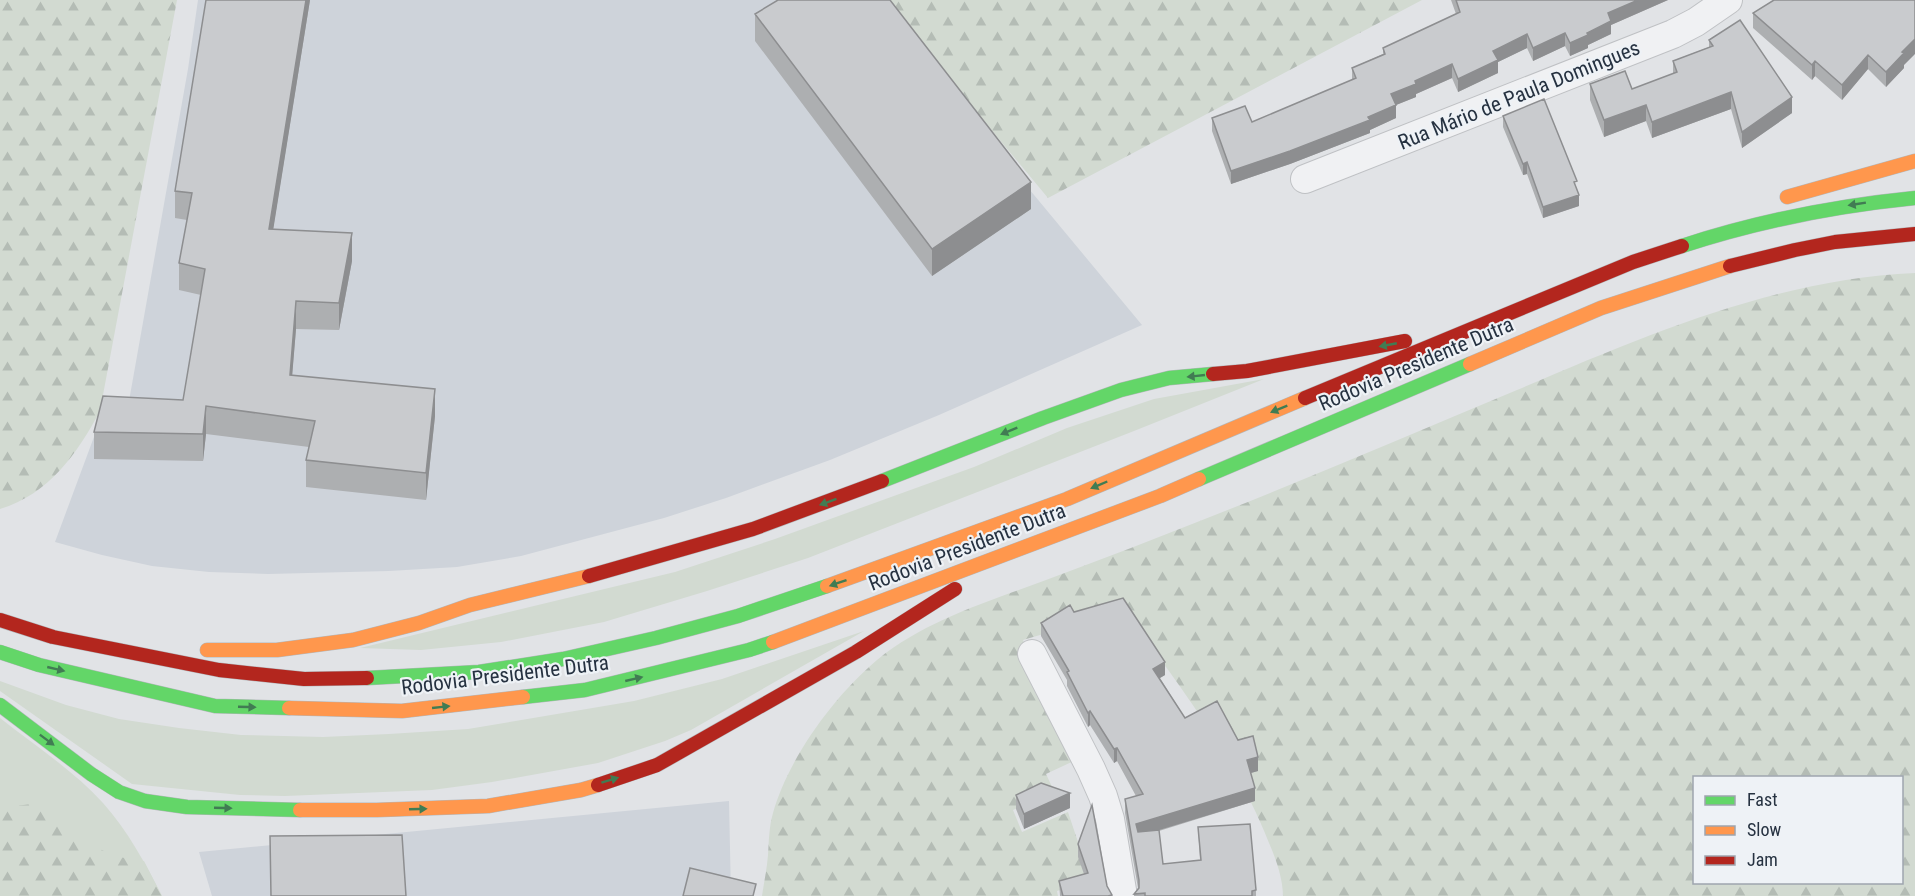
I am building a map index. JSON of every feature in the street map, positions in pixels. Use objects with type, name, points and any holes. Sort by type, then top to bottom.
[{"type":"highway","points":[[1777,199],[1915,161]]},
{"type":"highway","name":"Rodovia Presidente Dutra","points":[[0,620],[53,637],[219,670],[304,679],[402,677],[479,672],[564,658],[656,638],[738,616],[843,581],[1067,499],[1215,435],[1633,262],[1755,224],[1868,202],[1915,198]]},
{"type":"highway","points":[[1538,301],[1602,268],[1690,229]]},
{"type":"highway","name":"Rodovia Presidente Dutra","points":[[0,652],[39,665],[215,706],[402,711],[585,690],[694,665],[749,650],[813,628],[1160,496],[1581,317],[1670,283],[1743,262],[1826,243],[1915,234]]},
{"type":"highway","points":[[125,650],[277,650],[353,640],[419,623],[470,605],[618,569],[753,529],[835,500],[1043,418],[1121,390],[1169,378],[1247,371],[1466,331]]},
{"type":"highway","points":[[0,705],[91,774],[119,792],[145,801],[187,807],[272,810],[376,810],[488,806],[580,789],[657,765],[856,652],[1014,552]]},
{"type":"street","name":"Rua Mário de Paula Domingues","points":[[1305,179],[1674,34],[1728,0]]},
{"type":"street","points":[[1032,654],[1103,796],[1110,819],[1123,896]]},
{"type":"shaded area","points":[[198,0],[872,0],[1142,325],[939,415],[830,460],[664,518],[521,556],[457,567],[268,574],[209,572],[152,566],[55,542],[101,418],[126,418],[188,69]]},
{"type":"shaded area","points":[[729,801],[731,896],[212,896],[199,852]]},
{"type":"green space","points":[[0,0],[177,0],[100,411],[71,457],[47,483],[17,502],[0,509]]},
{"type":"green space","points":[[883,0],[1422,0],[1048,198]]},
{"type":"green space","points":[[1915,273],[1915,896],[1283,896],[1274,856],[1240,781],[1204,722],[1125,610],[1023,640],[1078,759],[1046,774],[1054,791],[1013,810],[1022,832],[1068,812],[1091,881],[1057,891],[1058,896],[762,896],[773,813],[780,792],[801,750],[829,710],[861,675],[877,660],[916,634],[980,604],[1253,500],[1613,350],[1711,314],[1761,298],[1812,286]]},
{"type":"green space","points":[[1264,379],[808,558],[604,622],[501,642],[421,650],[360,648],[675,572],[775,539],[974,467],[1067,428],[1154,399]]},
{"type":"green space","points":[[864,631],[691,730],[665,741],[598,763],[432,790],[285,796],[240,795],[132,784],[0,691],[0,681],[66,705],[119,719],[241,735],[323,737],[468,729],[634,701],[722,679]]},
{"type":"green space","points":[[0,718],[66,769],[103,803],[128,836],[162,896],[0,896]]},
{"type":"green space","points":[[31,804],[53,811],[102,850],[117,856],[144,861],[162,896],[0,896],[0,805],[8,807]]},
{"type":"building","points":[[206,0],[306,0],[269,229],[352,233],[339,303],[296,301],[290,375],[435,389],[426,473],[306,460],[315,421],[206,406],[203,434],[94,432],[103,396],[183,400],[205,269],[179,263],[192,193],[175,191]]},
{"type":"building","points":[[778,0],[890,0],[1031,182],[932,249],[755,14]]},
{"type":"building","points":[[1456,0],[1638,0],[1608,13],[1611,21],[1570,43],[1565,33],[1533,48],[1527,34],[1493,51],[1498,60],[1458,79],[1452,64],[1415,81],[1416,84],[1391,94],[1396,105],[1368,117],[1370,120],[1231,171],[1212,118],[1245,106],[1252,122],[1356,78],[1352,68],[1385,54],[1383,48],[1460,12]]},
{"type":"building","points":[[1774,0],[1915,0],[1915,39],[1886,72],[1868,55],[1842,85],[1815,61],[1812,65],[1753,13]]},
{"type":"building","points":[[1740,20],[1792,97],[1742,132],[1731,92],[1652,122],[1646,105],[1604,120],[1590,84],[1625,71],[1632,89],[1677,72],[1673,61],[1713,46],[1709,40]]},
{"type":"building","points":[[1544,99],[1577,181],[1574,182],[1579,195],[1543,207],[1527,162],[1523,164],[1503,116]]},
{"type":"building","points":[[1123,598],[1165,662],[1153,669],[1185,718],[1217,701],[1238,740],[1253,736],[1258,757],[1247,760],[1255,788],[1136,824],[1138,832],[1159,830],[1163,864],[1201,860],[1198,827],[1250,824],[1256,890],[1252,891],[1252,896],[1145,896],[1145,893],[1134,894],[1139,888],[1139,880],[1125,799],[1143,794],[1117,748],[1114,749],[1090,711],[1088,713],[1067,672],[1069,671],[1041,623],[1070,605],[1074,612]]},
{"type":"building","points":[[1041,783],[1070,793],[1024,814],[1016,795]]},
{"type":"building","points":[[1092,805],[1107,886],[1112,895],[1063,896],[1059,881],[1088,873],[1078,844]]},
{"type":"building","points":[[402,835],[406,896],[271,896],[270,836]]},
{"type":"building","points":[[690,868],[756,884],[753,896],[683,896]]},
{"type":"traffic: fast","points":[[1682,246],[1739,229],[1797,216],[1856,205],[1915,198]]},
{"type":"traffic: fast","points":[[1199,479],[1470,364]]},
{"type":"traffic: fast","points":[[882,481],[1121,390],[1169,378],[1213,374]]},
{"type":"traffic: fast","points":[[367,678],[479,672],[563,659],[738,616],[827,586]]},
{"type":"traffic: fast","points":[[523,697],[585,690],[749,650],[773,642]]},
{"type":"traffic: fast","points":[[0,652],[39,665],[215,706],[289,708]]},
{"type":"traffic: fast","points":[[0,705],[91,774],[119,792],[145,801],[187,807],[300,810]]},
{"type":"traffic: slow","points":[[1787,197],[1915,161]]},
{"type":"traffic: slow","points":[[1470,364],[1601,308],[1730,266]]},
{"type":"traffic: slow","points":[[827,586],[1067,499],[1305,398]]},
{"type":"traffic: slow","points":[[773,642],[1160,496],[1199,479]]},
{"type":"traffic: slow","points":[[207,650],[277,650],[353,640],[419,623],[470,605],[589,576]]},
{"type":"traffic: slow","points":[[289,708],[402,711],[523,697]]},
{"type":"traffic: slow","points":[[300,810],[488,806],[598,785]]},
{"type":"traffic: jam","points":[[1730,266],[1835,242],[1915,234]]},
{"type":"traffic: jam","points":[[1305,398],[1633,262],[1682,246]]},
{"type":"traffic: jam","points":[[1213,374],[1247,371],[1405,341]]},
{"type":"traffic: jam","points":[[589,576],[753,529],[882,481]]},
{"type":"traffic: jam","points":[[598,785],[657,765],[856,652],[955,589]]},
{"type":"traffic: jam","points":[[0,620],[53,637],[219,670],[304,679],[367,678]]}]
